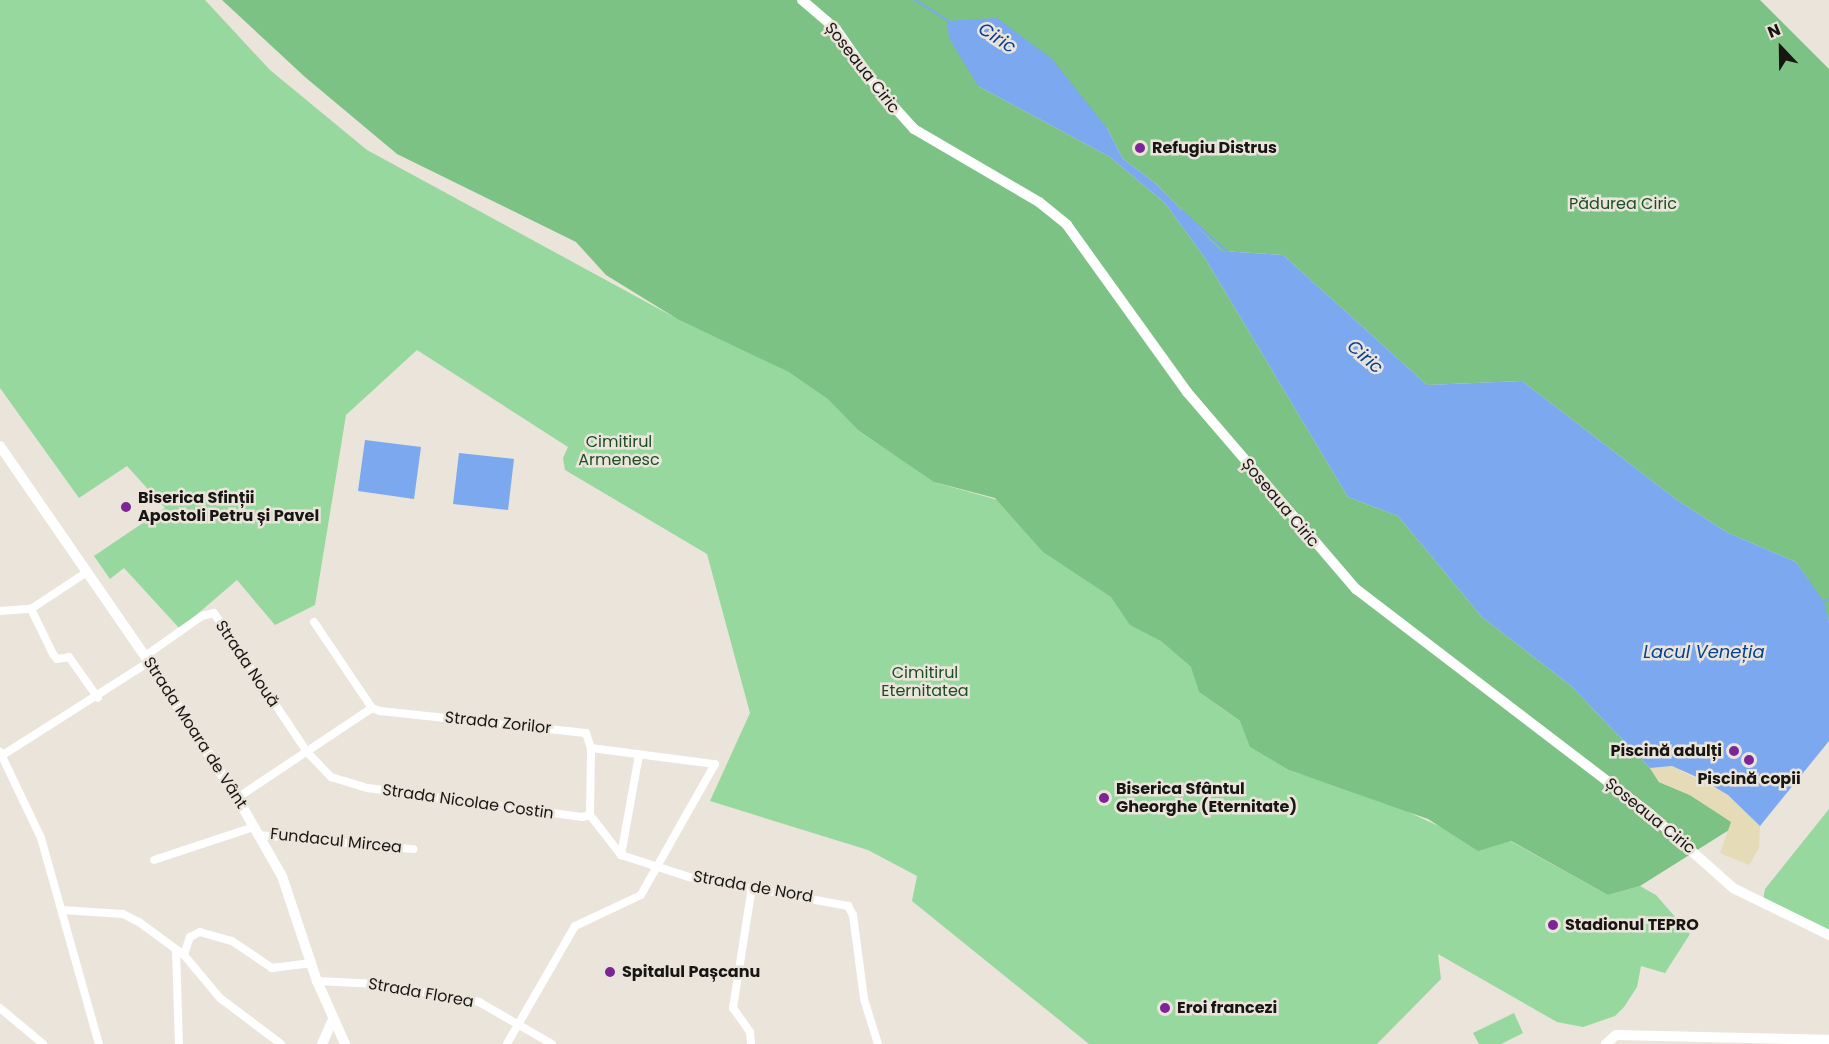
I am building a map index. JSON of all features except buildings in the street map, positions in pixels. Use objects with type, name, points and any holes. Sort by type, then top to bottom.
[{"type":"street","name":"Șoseaua Ciric","points":[[802,0],[836,29],[878,89],[914,129],[1039,202],[1066,225],[1187,392],[1356,589],[1650,814],[1733,888],[1829,935]]},
{"type":"street","name":"Strada Moara de Vânt","points":[[0,446],[147,659],[237,798],[282,876],[317,981],[345,1044]]},
{"type":"street","points":[[0,611],[31,609],[87,572]]},
{"type":"street","points":[[31,609],[52,654],[57,659],[69,657],[98,698]]},
{"type":"street","name":"Strada Nouă","points":[[147,659],[202,616],[214,614],[307,752]]},
{"type":"street","points":[[237,798],[372,708],[314,622]]},
{"type":"street","points":[[99,1044],[41,838],[1,754],[98,698],[147,659]]},
{"type":"street","name":"Strada Zorilor","points":[[372,708],[586,733],[591,748]]},
{"type":"street","points":[[507,1044],[574,926],[641,894],[715,764],[591,748],[590,815],[621,855]]},
{"type":"street","name":"Strada Nicolae Costin","points":[[307,752],[331,777],[368,788],[582,818],[590,815]]},
{"type":"street","points":[[621,855],[639,755]]},
{"type":"street","points":[[154,860],[256,831]]},
{"type":"street","name":"Fundacul Mircea","points":[[256,831],[413,849]]},
{"type":"street","name":"Strada de Nord","points":[[621,855],[656,868],[843,903],[850,907],[864,999],[878,1044]]},
{"type":"street","points":[[751,1044],[750,1032],[733,1008],[752,887]]},
{"type":"street","points":[[62,910],[123,914],[184,955],[206,986],[281,1044]]},
{"type":"street","points":[[184,955],[190,937],[200,932],[232,941],[272,968],[312,963]]},
{"type":"street","points":[[176,950],[179,1044]]},
{"type":"street","name":"Strada Florea","points":[[317,981],[378,984],[451,995],[493,1007],[552,1044]]},
{"type":"street","points":[[0,1008],[43,1044]]},
{"type":"street","points":[[322,1044],[333,1019]]},
{"type":"street","points":[[1606,1044],[1616,1035],[1829,1040]]},
{"type":"green space","points":[[0,0],[205,0],[270,70],[367,150],[683,322],[793,373],[831,401],[860,432],[937,483],[998,500],[1045,553],[1113,598],[1192,668],[1199,692],[1241,722],[1252,748],[1294,772],[1380,799],[1456,834],[1510,841],[1608,895],[1640,886],[1656,895],[1690,934],[1665,973],[1641,966],[1637,987],[1624,1007],[1615,1016],[1583,1027],[1557,1022],[1438,954],[1441,979],[1377,1044],[1089,1044],[912,901],[917,876],[868,850],[710,801],[750,713],[707,554],[565,470],[563,458],[568,447],[417,350],[346,415],[315,605],[275,625],[237,580],[180,629],[124,568],[110,579],[94,556],[165,508],[127,466],[79,498],[0,388]]},
{"type":"green space","name":"Pădurea Ciric","points":[[222,0],[1760,0],[1829,69],[1829,623],[1823,602],[1796,562],[1728,533],[1677,500],[1522,381],[1427,385],[1283,255],[1222,251],[1155,183],[1123,159],[1107,128],[978,86],[1110,157],[1165,203],[1205,258],[1348,497],[1398,516],[1482,617],[1570,685],[1650,768],[1659,782],[1690,795],[1732,822],[1729,830],[1640,886],[1608,895],[1511,841],[1478,851],[1428,819],[1289,770],[1250,747],[1240,721],[1199,692],[1191,667],[1161,641],[1130,625],[1111,597],[1043,552],[995,498],[934,482],[859,431],[828,399],[789,372],[679,320],[606,275],[576,242],[397,154],[305,77]]},
{"type":"green space","points":[[1829,809],[1829,930],[1763,900],[1765,889]]},
{"type":"green space","points":[[1514,1013],[1523,1033],[1501,1044],[1479,1044],[1473,1033]]},
{"type":"sand","points":[[1672,766],[1728,795],[1760,826],[1759,848],[1749,865],[1720,853],[1731,822],[1690,795],[1659,782],[1650,768]]},
{"type":"water","name":"Lacul Veneția","points":[[997,18],[1052,59],[1107,128],[1123,159],[1155,183],[1222,251],[1283,255],[1427,385],[1522,381],[1677,500],[1728,533],[1796,562],[1824,602],[1829,623],[1829,741],[1760,826],[1728,795],[1701,779],[1672,766],[1650,768],[1570,685],[1482,617],[1398,516],[1348,497],[1205,258],[1165,203],[1110,157],[978,86],[949,38],[947,21]]},
{"type":"water","points":[[365,440],[421,447],[414,499],[358,491]]},
{"type":"water","points":[[459,453],[514,459],[508,510],[453,504]]},
{"type":"waterway","name":"Ciric","points":[[915,0],[948,21]]},
{"type":"waterway","name":"Ciric","points":[[1182,211],[1229,253]]},
{"type":"waterway","points":[[1824,602],[1829,599]]},
{"type":"place","name":"Refugiu Distrus","points":[[1140,148]]},
{"type":"place","name":"Biserica Sfinții Apostoli Petru și Pavel","points":[[126,507]]},
{"type":"place","name":"Piscină adulți","points":[[1734,751]]},
{"type":"place","name":"Piscină copii","points":[[1749,760]]},
{"type":"place","name":"Biserica Sfântul Gheorghe (Eternitate)","points":[[1104,798]]},
{"type":"place","name":"Stadionul TEPRO","points":[[1553,925]]},
{"type":"place","name":"Spitalul Pașcanu","points":[[610,972]]},
{"type":"place","name":"Eroi francezi","points":[[1165,1008]]},
{"type":"park label","name":"Cimitirul Armenesc","points":[[619,451]]},
{"type":"park label","name":"Cimitirul Eternitatea","points":[[925,682]]}]
